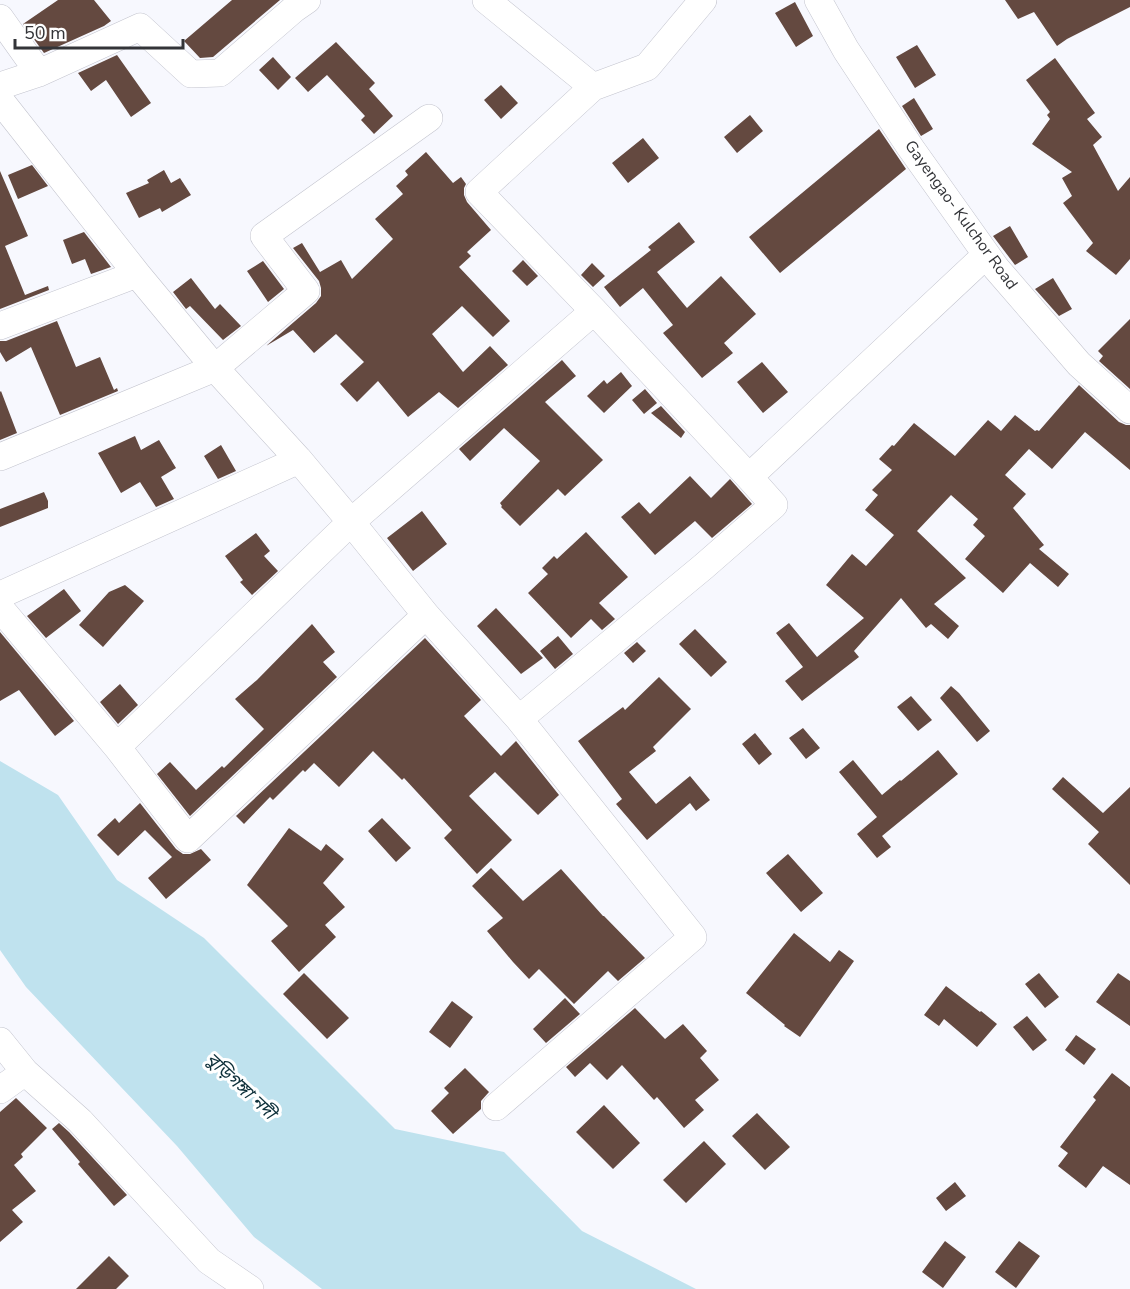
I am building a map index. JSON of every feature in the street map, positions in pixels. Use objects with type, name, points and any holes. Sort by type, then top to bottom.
[{"type":"street","points":[[0,86],[39,73],[140,27],[191,74],[220,73],[307,0]]},
{"type":"street","points":[[486,0],[593,87]]},
{"type":"street","points":[[519,719],[703,567],[774,505],[594,310],[479,192],[593,87],[647,67],[703,0]]},
{"type":"street","name":"Gayengao- Kulchor Road","points":[[818,0],[846,50],[910,147],[986,255],[1079,364],[1130,410]]},
{"type":"street","points":[[0,18],[39,73]]},
{"type":"street","points":[[0,100],[137,274],[215,368],[299,460],[426,615],[519,719],[693,937],[496,1107]]},
{"type":"street","points":[[0,457],[215,368],[306,291],[264,236],[429,118]]},
{"type":"street","points":[[749,477],[986,255]]},
{"type":"street","points":[[0,326],[137,274]]},
{"type":"street","points":[[117,747],[351,522],[594,310]]},
{"type":"street","points":[[0,595],[299,460]]},
{"type":"street","points":[[0,608],[117,747],[188,838],[426,615]]},
{"type":"street","points":[[0,1041],[25,1072],[80,1121],[209,1261],[250,1289]]},
{"type":"street","points":[[0,1090],[25,1072]]},
{"type":"water","name":"বুড়িগঙ্গা নদী","points":[[0,761],[58,795],[117,880],[204,938],[395,1129],[504,1152],[582,1231],[696,1289],[322,1289],[254,1237],[177,1146],[26,987],[0,950]]},
{"type":"building","points":[[58,0],[94,0],[111,21],[44,53],[23,24]]},
{"type":"building","points":[[232,0],[280,0],[213,57],[200,58],[184,41]]},
{"type":"building","points":[[1005,0],[1130,0],[1130,7],[1057,46],[1034,12],[1018,19]]},
{"type":"building","points":[[795,2],[813,36],[796,47],[775,13]]},
{"type":"building","points":[[336,42],[375,83],[369,89],[393,116],[374,134],[361,120],[365,116],[327,75],[308,92],[295,78]]},
{"type":"building","points":[[917,45],[936,75],[915,88],[896,57]]},
{"type":"building","points":[[117,55],[151,103],[131,117],[106,80],[91,91],[78,73]]},
{"type":"building","points":[[273,57],[291,77],[278,90],[259,70]]},
{"type":"building","points":[[1055,58],[1095,113],[1087,119],[1102,137],[1093,145],[1118,191],[1130,177],[1130,259],[1116,275],[1086,251],[1093,243],[1063,203],[1072,196],[1062,178],[1072,172],[1032,144],[1050,119],[1047,115],[1050,112],[1026,80]]},
{"type":"building","points":[[501,85],[518,103],[501,119],[484,100]]},
{"type":"building","points":[[914,98],[933,129],[921,136],[902,106]]},
{"type":"building","points":[[750,115],[763,131],[737,153],[724,137]]},
{"type":"building","points":[[879,129],[906,169],[780,273],[749,237]]},
{"type":"building","points":[[643,138],[659,158],[628,183],[612,163]]},
{"type":"building","points":[[426,152],[453,183],[461,177],[466,184],[464,195],[467,202],[491,230],[467,252],[471,256],[459,267],[510,321],[493,337],[462,306],[432,334],[463,372],[490,346],[508,365],[458,408],[439,392],[408,417],[378,381],[357,402],[340,384],[364,362],[336,334],[314,353],[293,330],[266,346],[316,303],[321,296],[319,281],[293,248],[302,243],[320,272],[341,260],[352,279],[393,239],[375,219],[403,194],[396,186],[408,175],[405,171]]},
{"type":"building","points":[[32,165],[48,186],[18,199],[8,175]]},
{"type":"building","points":[[164,170],[171,183],[180,178],[191,195],[162,212],[160,208],[139,218],[126,193],[149,183],[147,180]]},
{"type":"building","points":[[0,171],[28,236],[5,246],[25,295],[48,286],[49,290],[0,309]]},
{"type":"building","points":[[679,222],[695,242],[657,272],[687,308],[721,276],[756,314],[724,343],[733,353],[702,378],[663,333],[673,325],[643,288],[620,307],[604,287],[651,250],[648,247]]},
{"type":"building","points":[[1010,226],[1028,257],[1015,265],[993,236]]},
{"type":"building","points":[[84,232],[111,267],[91,274],[85,259],[72,264],[63,240]]},
{"type":"building","points":[[523,260],[538,276],[527,286],[512,271]]},
{"type":"building","points":[[263,261],[284,289],[268,302],[247,271]]},
{"type":"building","points":[[592,263],[605,276],[593,287],[581,275]]},
{"type":"building","points":[[191,278],[215,309],[220,304],[241,326],[223,340],[190,306],[186,309],[173,292]]},
{"type":"building","points":[[1053,278],[1072,309],[1059,316],[1035,289]]},
{"type":"building","points":[[1130,319],[1130,389],[1099,361],[1103,356],[1098,351]]},
{"type":"building","points":[[57,321],[76,367],[100,357],[114,390],[117,388],[118,391],[60,415],[31,347],[6,362],[0,352],[0,341],[6,341]]},
{"type":"building","points":[[562,360],[576,376],[545,402],[603,460],[565,496],[558,489],[520,526],[501,507],[500,503],[540,461],[504,428],[470,461],[459,449]]},
{"type":"building","points":[[762,362],[788,392],[763,413],[737,382]]},
{"type":"building","points":[[621,372],[632,386],[604,413],[587,396],[604,380],[607,384]]},
{"type":"building","points":[[1079,385],[1119,422],[1130,425],[1130,470],[1085,432],[1052,469],[1029,449],[1005,475],[1026,494],[1013,508],[1044,545],[1039,549],[1069,574],[1058,587],[1030,563],[1003,593],[965,559],[985,536],[973,525],[978,519],[951,495],[917,531],[966,578],[934,604],[959,626],[948,639],[931,624],[926,628],[901,598],[854,651],[859,657],[802,701],[785,681],[803,667],[776,633],[789,623],[817,657],[864,618],[826,585],[852,554],[866,566],[894,535],[865,510],[878,495],[872,490],[892,470],[879,459],[914,423],[955,456],[988,420],[1001,431],[1015,415],[1035,431],[1039,431]]},
{"type":"building","points":[[645,389],[657,403],[644,414],[632,400]]},
{"type":"building","points":[[0,392],[17,433],[0,440]]},
{"type":"building","points":[[661,406],[685,432],[681,438],[651,413]]},
{"type":"building","points":[[135,436],[141,450],[159,440],[176,468],[161,477],[174,499],[156,507],[140,482],[121,493],[98,453]]},
{"type":"building","points":[[221,445],[236,471],[218,479],[204,456]]},
{"type":"building","points":[[690,476],[711,498],[730,479],[752,504],[712,538],[695,521],[655,555],[621,517],[639,502],[650,514]]},
{"type":"building","points":[[44,492],[48,508],[0,527],[0,509]]},
{"type":"building","points":[[422,511],[447,544],[413,571],[387,538]]},
{"type":"building","points":[[586,532],[628,577],[599,603],[615,619],[602,630],[591,619],[571,638],[528,593],[548,574],[542,568],[554,556],[557,559]]},
{"type":"building","points":[[256,533],[270,551],[264,556],[278,571],[252,595],[240,582],[243,580],[225,556]]},
{"type":"building","points":[[125,585],[144,601],[103,647],[79,625],[109,592]]},
{"type":"building","points":[[64,589],[81,611],[46,638],[27,616]]},
{"type":"building","points":[[496,608],[543,658],[521,674],[477,626]]},
{"type":"building","points":[[312,624],[335,652],[323,662],[337,677],[190,816],[157,774],[170,762],[196,790],[222,766],[224,768],[264,729],[235,699]]},
{"type":"building","points":[[695,629],[727,662],[711,677],[679,644]]},
{"type":"building","points":[[0,632],[74,721],[55,736],[19,690],[0,701]]},
{"type":"building","points":[[558,636],[573,654],[555,669],[540,651]]},
{"type":"building","points":[[425,638],[481,700],[464,716],[501,756],[516,741],[559,795],[538,815],[495,772],[469,796],[512,840],[477,874],[444,838],[452,830],[404,778],[402,780],[373,751],[339,787],[314,763],[305,772],[303,770],[273,800],[270,797],[244,824],[236,816]]},
{"type":"building","points":[[637,642],[646,651],[633,663],[624,653]]},
{"type":"building","points":[[659,677],[691,709],[653,747],[656,751],[629,772],[656,804],[690,776],[710,800],[696,811],[690,803],[647,840],[616,804],[622,799],[578,741],[623,707],[625,710]]},
{"type":"building","points":[[120,684],[138,705],[118,724],[100,702]]},
{"type":"building","points":[[951,686],[990,731],[977,742],[940,698]]},
{"type":"building","points":[[911,696],[932,720],[918,731],[897,707]]},
{"type":"building","points":[[803,728],[820,748],[806,759],[789,738]]},
{"type":"building","points":[[755,733],[772,754],[759,765],[742,744]]},
{"type":"building","points":[[938,750],[958,774],[882,836],[891,847],[877,858],[857,834],[877,817],[839,772],[853,760],[882,795]]},
{"type":"building","points":[[1063,777],[1103,813],[1130,787],[1130,885],[1088,844],[1099,832],[1052,789]]},
{"type":"building","points":[[140,803],[176,849],[183,854],[190,854],[201,849],[211,860],[166,899],[148,878],[172,857],[145,830],[118,856],[97,835],[115,818],[119,823]]},
{"type":"building","points":[[382,818],[411,848],[396,862],[368,831]]},
{"type":"building","points":[[289,828],[321,851],[326,844],[344,859],[323,883],[345,907],[325,925],[336,937],[299,972],[271,941],[288,926],[247,885]]},
{"type":"building","points":[[788,854],[823,893],[801,912],[766,873]]},
{"type":"building","points":[[491,868],[523,901],[561,869],[645,958],[618,981],[608,971],[574,1004],[539,969],[529,979],[487,931],[503,918],[472,886]]},
{"type":"building","points":[[794,933],[830,962],[839,950],[854,961],[800,1037],[746,993]]},
{"type":"building","points":[[304,973],[349,1018],[327,1039],[283,994]]},
{"type":"building","points":[[1039,973],[1059,997],[1045,1008],[1025,984]]},
{"type":"building","points":[[1118,973],[1130,981],[1130,1026],[1096,1002]]},
{"type":"building","points":[[946,986],[997,1024],[977,1047],[944,1019],[939,1026],[924,1015]]},
{"type":"building","points":[[565,998],[580,1014],[546,1043],[533,1029]]},
{"type":"building","points":[[452,1001],[473,1017],[450,1048],[429,1032]]},
{"type":"building","points":[[635,1008],[665,1039],[683,1024],[707,1051],[700,1058],[719,1080],[695,1100],[704,1110],[684,1128],[657,1097],[654,1100],[622,1065],[607,1080],[590,1063],[575,1077],[566,1067]]},
{"type":"building","points":[[1027,1016],[1047,1040],[1033,1051],[1013,1027]]},
{"type":"building","points":[[1076,1035],[1096,1049],[1084,1065],[1065,1050]]},
{"type":"building","points":[[465,1068],[489,1092],[481,1101],[481,1109],[453,1134],[431,1111],[449,1093],[444,1088]]},
{"type":"building","points":[[1112,1073],[1130,1087],[1130,1185],[1103,1166],[1086,1188],[1058,1166],[1068,1153],[1060,1147],[1096,1100],[1093,1097]]},
{"type":"building","points":[[16,1098],[47,1128],[21,1154],[23,1157],[14,1165],[36,1191],[12,1210],[23,1222],[0,1242],[0,1112]]},
{"type":"building","points":[[604,1105],[640,1143],[613,1169],[576,1132]]},
{"type":"building","points":[[757,1113],[790,1147],[765,1170],[732,1136]]},
{"type":"building","points":[[59,1123],[127,1195],[114,1206],[52,1129]]},
{"type":"building","points":[[704,1141],[726,1164],[686,1203],[663,1180]]},
{"type":"building","points":[[955,1182],[966,1196],[946,1211],[936,1198]]},
{"type":"building","points":[[945,1241],[966,1257],[943,1288],[922,1272]]},
{"type":"building","points":[[1019,1241],[1040,1256],[1016,1288],[995,1272]]},
{"type":"building","points":[[109,1256],[129,1276],[116,1289],[76,1289]]}]
